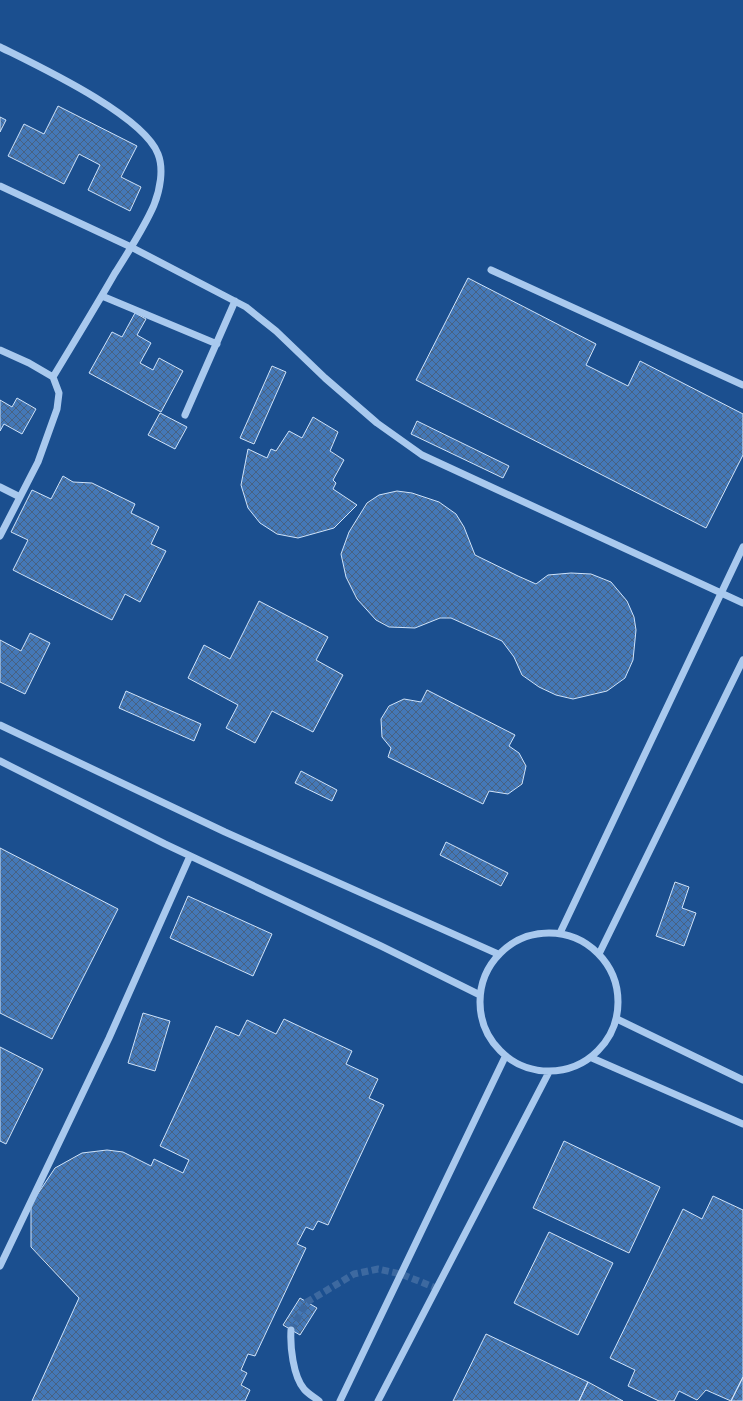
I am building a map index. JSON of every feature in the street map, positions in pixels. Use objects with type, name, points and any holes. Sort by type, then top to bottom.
[{"type":"lane","points":[[0,47],[54,74],[122,116],[147,137],[158,154],[161,174],[154,204],[131,247],[53,377]]},
{"type":"lane","points":[[0,186],[131,247],[246,307],[276,331],[325,378],[377,423],[422,455],[743,603]]},
{"type":"lane","points":[[492,270],[743,385]]},
{"type":"lane","points":[[102,296],[217,344]]},
{"type":"lane","points":[[185,415],[235,301]]},
{"type":"lane","points":[[0,350],[29,363],[53,377],[59,393],[57,409],[38,462],[0,536]]},
{"type":"lane","points":[[0,487],[20,497]]},
{"type":"lane","points":[[560,933],[720,592],[743,547]]},
{"type":"lane","points":[[599,954],[743,660]]},
{"type":"lane","points":[[0,725],[225,832],[498,954]]},
{"type":"lane","points":[[0,761],[190,856],[480,995]]},
{"type":"lane","points":[[0,1266],[109,1038],[190,856]]},
{"type":"lane","points":[[537,933],[560,933],[581,940],[599,954],[612,973],[619,995],[617,1019],[608,1040],[592,1058],[572,1069],[549,1072],[526,1068],[505,1056],[490,1039],[481,1017],[480,995],[486,973],[498,954],[516,940],[537,933]]},
{"type":"lane","points":[[617,1019],[743,1080]]},
{"type":"lane","points":[[340,1401],[505,1056]]},
{"type":"lane","points":[[592,1058],[743,1124]]},
{"type":"lane","points":[[378,1401],[549,1072]]},
{"type":"lane","points":[[291,1330],[290,1347],[294,1364],[303,1388],[319,1401]]},
{"type":"building","points":[[58,106],[137,146],[121,177],[141,187],[130,211],[88,190],[100,165],[79,154],[64,184],[8,156],[24,124],[44,134]]},
{"type":"building","points":[[0,117],[6,120],[0,132]]},
{"type":"building","points":[[468,278],[596,344],[586,365],[628,386],[640,361],[743,414],[743,455],[706,528],[416,380]]},
{"type":"building","points":[[135,313],[146,319],[137,335],[151,343],[140,363],[153,370],[159,358],[183,371],[161,412],[89,373],[112,332],[122,337]]},
{"type":"building","points":[[272,366],[286,372],[254,444],[240,438]]},
{"type":"building","points":[[17,398],[36,409],[22,434],[4,424],[0,431],[0,400],[12,407]]},
{"type":"building","points":[[160,413],[187,427],[175,449],[148,435]]},
{"type":"building","points":[[313,417],[338,432],[330,451],[344,460],[333,480],[336,483],[333,489],[357,505],[334,528],[298,538],[277,534],[260,523],[248,508],[241,485],[248,449],[267,458],[271,449],[276,451],[289,431],[302,438]]},
{"type":"building","points":[[417,421],[509,466],[503,478],[411,434]]},
{"type":"building","points":[[63,476],[73,482],[92,483],[135,504],[131,513],[159,527],[151,544],[166,551],[140,602],[125,594],[112,620],[13,570],[28,540],[11,532],[32,490],[51,499]]},
{"type":"building","points":[[397,491],[412,493],[439,502],[456,514],[464,527],[475,555],[536,584],[548,575],[571,573],[591,574],[611,582],[627,601],[634,617],[636,630],[633,660],[625,678],[607,691],[573,699],[556,695],[539,687],[522,675],[514,657],[502,641],[451,618],[440,618],[415,628],[389,627],[376,620],[357,599],[346,577],[341,554],[349,532],[367,503],[379,495]]},
{"type":"building","points":[[259,601],[328,637],[316,660],[343,675],[313,732],[272,711],[255,743],[226,728],[238,705],[188,678],[204,645],[230,659]]},
{"type":"building","points":[[30,633],[50,643],[25,694],[0,682],[0,640],[21,651]]},
{"type":"building","points":[[427,690],[515,735],[509,746],[519,753],[526,766],[522,784],[508,794],[489,791],[483,804],[388,757],[391,748],[382,737],[381,719],[389,706],[404,699],[421,702]]},
{"type":"building","points":[[126,691],[201,724],[194,741],[119,708]]},
{"type":"building","points":[[301,771],[337,790],[332,801],[295,783]]},
{"type":"building","points":[[446,842],[508,873],[501,886],[440,855]]},
{"type":"building","points":[[0,848],[118,909],[52,1039],[0,1013]]},
{"type":"building","points":[[675,882],[689,887],[682,908],[696,913],[684,946],[656,936]]},
{"type":"building","points":[[188,896],[272,934],[253,976],[170,938]]},
{"type":"building","points":[[143,1013],[170,1021],[155,1071],[128,1063]]},
{"type":"building","points":[[284,1019],[352,1051],[346,1064],[378,1079],[369,1098],[384,1105],[328,1225],[318,1221],[313,1230],[306,1227],[297,1244],[306,1248],[255,1356],[248,1354],[241,1370],[247,1373],[241,1385],[250,1390],[245,1401],[32,1401],[79,1298],[31,1247],[31,1204],[55,1168],[82,1153],[107,1150],[123,1152],[151,1166],[154,1159],[183,1173],[189,1160],[160,1146],[216,1026],[239,1036],[247,1020],[276,1034]]},
{"type":"building","points":[[0,1047],[43,1069],[6,1144],[0,1141]]},
{"type":"building","points":[[564,1141],[660,1187],[629,1253],[533,1208]]},
{"type":"building","points":[[713,1196],[743,1210],[743,1377],[731,1401],[706,1390],[697,1400],[679,1391],[674,1401],[659,1401],[628,1386],[635,1370],[610,1358],[683,1209],[702,1219]]},
{"type":"building","points":[[549,1232],[613,1263],[578,1335],[514,1303]]},
{"type":"building","points":[[300,1298],[317,1308],[300,1335],[283,1325]]},
{"type":"building","points":[[486,1334],[588,1382],[579,1401],[453,1401]]},
{"type":"building","points":[[743,1377],[743,1401],[731,1401]]},
{"type":"building","points":[[588,1382],[623,1401],[579,1401]]},
{"type":"tunnel","points":[[291,1330],[307,1302],[354,1274],[378,1269],[401,1274],[436,1288]]}]
